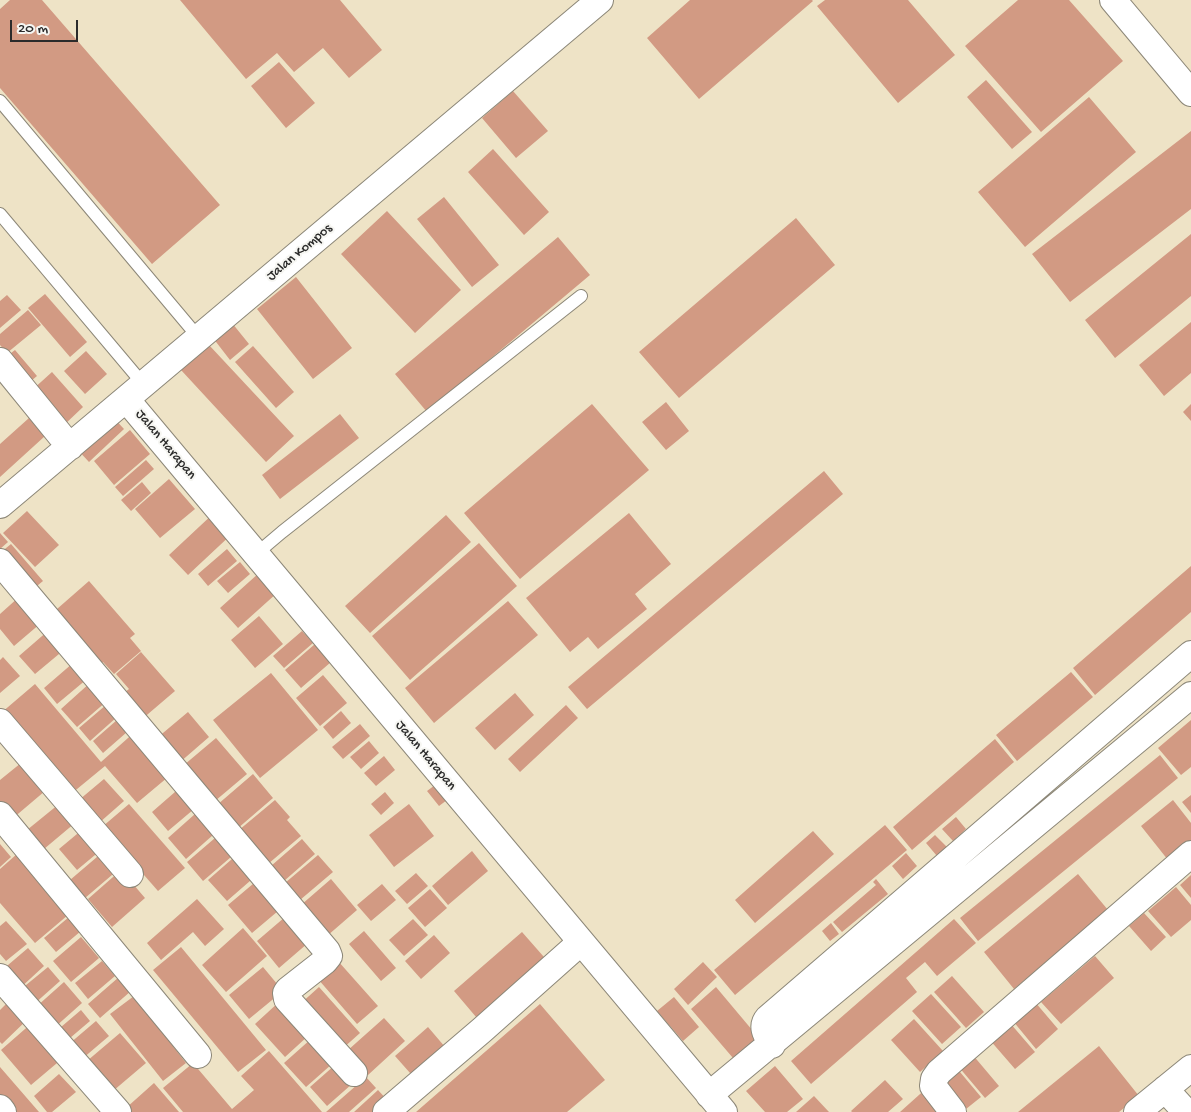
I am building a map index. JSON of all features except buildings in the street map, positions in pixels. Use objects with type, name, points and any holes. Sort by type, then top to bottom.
[{"type":"street","name":"Jalan Kompos","points":[[0,506],[600,0]]},
{"type":"street","points":[[1112,0],[1191,93]]},
{"type":"street","points":[[0,361],[70,447]]},
{"type":"street","name":"Jalan Harapan","points":[[135,392],[256,554],[716,1104]]},
{"type":"street","points":[[0,562],[327,951],[329,956],[325,961],[288,990],[286,993],[287,999],[354,1073]]},
{"type":"street","points":[[772,1045],[763,1026],[764,1022],[956,854],[1191,654]]},
{"type":"street","points":[[716,1104],[772,1045],[1191,694]]},
{"type":"street","points":[[0,722],[130,874]]},
{"type":"street","points":[[0,815],[198,1055]]},
{"type":"street","points":[[956,854],[977,874]]},
{"type":"street","points":[[953,1112],[934,1086],[934,1079],[939,1072],[1191,854]]},
{"type":"street","points":[[386,1112],[581,942]]},
{"type":"street","points":[[0,977],[118,1112]]},
{"type":"street","points":[[1136,1112],[1191,1068]]},
{"type":"street","points":[[1165,1089],[1186,1112]]},
{"type":"street","points":[[0,1108],[3,1112]]},
{"type":"lane","points":[[0,101],[199,338]]},
{"type":"lane","points":[[0,214],[135,392]]},
{"type":"lane","points":[[256,554],[581,296]]}]
